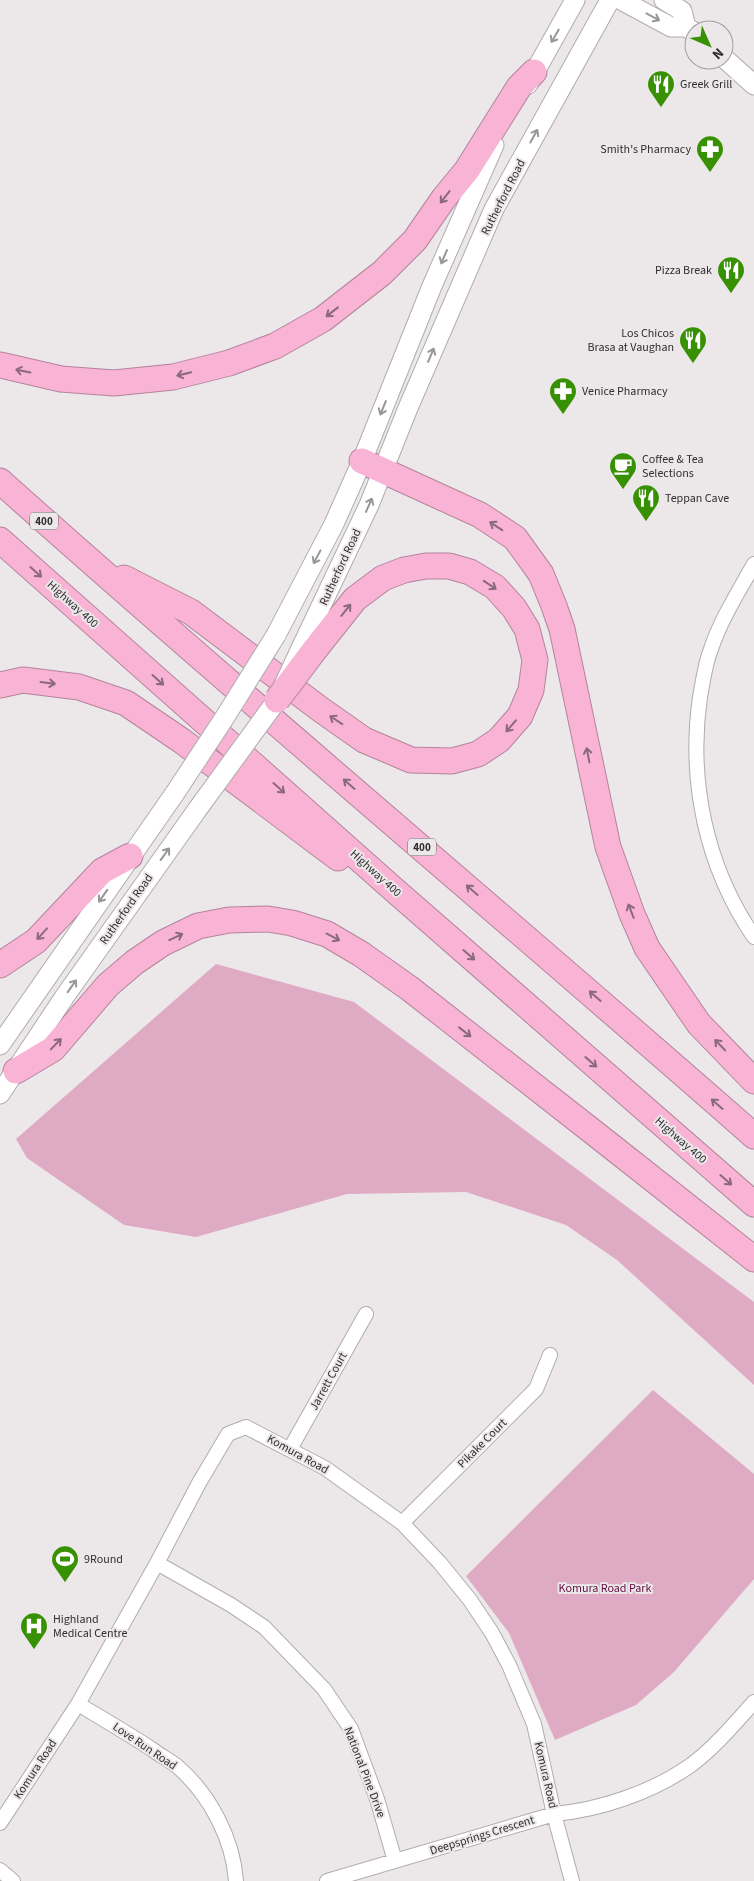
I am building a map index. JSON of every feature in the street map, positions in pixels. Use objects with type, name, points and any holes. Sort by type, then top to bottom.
[{"type":"highway","points":[[0,365],[61,379],[114,383],[174,377],[228,363],[275,346],[324,319],[382,273],[415,240],[444,198],[467,170],[519,87],[534,72]]},
{"type":"highway","points":[[372,465],[480,515],[515,538],[541,574],[562,630],[608,847],[632,914],[647,948],[699,1024],[754,1081]]},
{"type":"highway","name":"400","points":[[0,481],[89,560],[607,1006],[754,1136]]},
{"type":"highway","name":"Highway 400","points":[[0,540],[392,888],[754,1204]]},
{"type":"highway","points":[[89,560],[191,612],[320,709],[364,740],[411,760],[452,761],[478,754],[499,740],[520,716],[531,690],[535,660],[528,629],[514,608],[495,587],[470,572],[449,566],[426,566],[404,570],[383,578],[356,599],[309,646],[277,700]]},
{"type":"highway","points":[[0,685],[23,680],[79,687],[126,703],[182,742],[330,854],[392,888]]},
{"type":"highway","points":[[0,965],[36,941],[102,871],[130,856]]},
{"type":"highway","points":[[16,1071],[52,1049],[108,985],[135,962],[163,943],[198,926],[229,920],[268,920],[292,923],[327,934],[362,954],[754,1259]]},
{"type":"main road","name":"Rutherford Road","points":[[309,646],[369,505],[372,465],[432,286],[491,149],[575,0]]},
{"type":"main road","name":"Rutherford Road","points":[[0,1045],[175,793],[276,635],[334,524],[408,408],[494,209],[610,0]]},
{"type":"main road","points":[[621,0],[671,27],[684,29]]},
{"type":"main road","points":[[664,0],[682,11],[686,20]]},
{"type":"main road","points":[[734,67],[754,85]]},
{"type":"main road","name":"Rutherford Road","points":[[0,1094],[65,996],[277,700]]},
{"type":"street","points":[[754,564],[730,606],[711,649],[703,682],[697,723],[699,794],[713,858],[741,919],[754,937]]},
{"type":"street","name":"Jarrett Court","points":[[290,1449],[366,1314]]},
{"type":"street","name":"Pikake Court","points":[[402,1523],[536,1389],[550,1355]]},
{"type":"street","name":"Komura Road","points":[[0,1823],[78,1704],[157,1563],[199,1483],[228,1434],[246,1427],[324,1468],[402,1523],[440,1563],[470,1600],[509,1665],[534,1724],[554,1814],[572,1881]]},
{"type":"street","name":"National Pine Drive","points":[[157,1563],[264,1627],[324,1690],[351,1729],[377,1799],[395,1861]]},
{"type":"street","name":"Deepsprings Crescent","points":[[327,1881],[554,1814],[586,1809],[646,1791],[691,1764],[716,1742],[754,1702]]},
{"type":"street","name":"Love Run Road","points":[[78,1704],[132,1736],[178,1767],[204,1795],[223,1831],[235,1865],[236,1881]]},
{"type":"street","points":[[0,1870],[13,1881]]},
{"type":"green space","points":[[216,964],[354,1002],[754,1302],[754,1385],[617,1260],[566,1225],[466,1192],[347,1194],[196,1237],[124,1225],[27,1158],[16,1139]]},
{"type":"green space","name":"Komura Road Park","points":[[653,1390],[754,1474],[754,1579],[674,1672],[636,1705],[555,1740],[509,1633],[466,1576]]},
{"type":"place","name":"Greek Grill","points":[[661,108]]},
{"type":"place","name":"Smith's Pharmacy","points":[[710,173]]},
{"type":"place","name":"Pizza Break","points":[[731,294]]},
{"type":"place","name":"Los Chicos Brasa at Vaughan","points":[[693,364]]},
{"type":"place","name":"Venice Pharmacy","points":[[563,415]]},
{"type":"place","name":"Coffee & Tea Selections","points":[[623,490]]},
{"type":"place","name":"Teppan Cave","points":[[646,522]]},
{"type":"place","name":"9Round","points":[[65,1583]]},
{"type":"place","name":"Highland Medical Centre","points":[[34,1650]]}]
